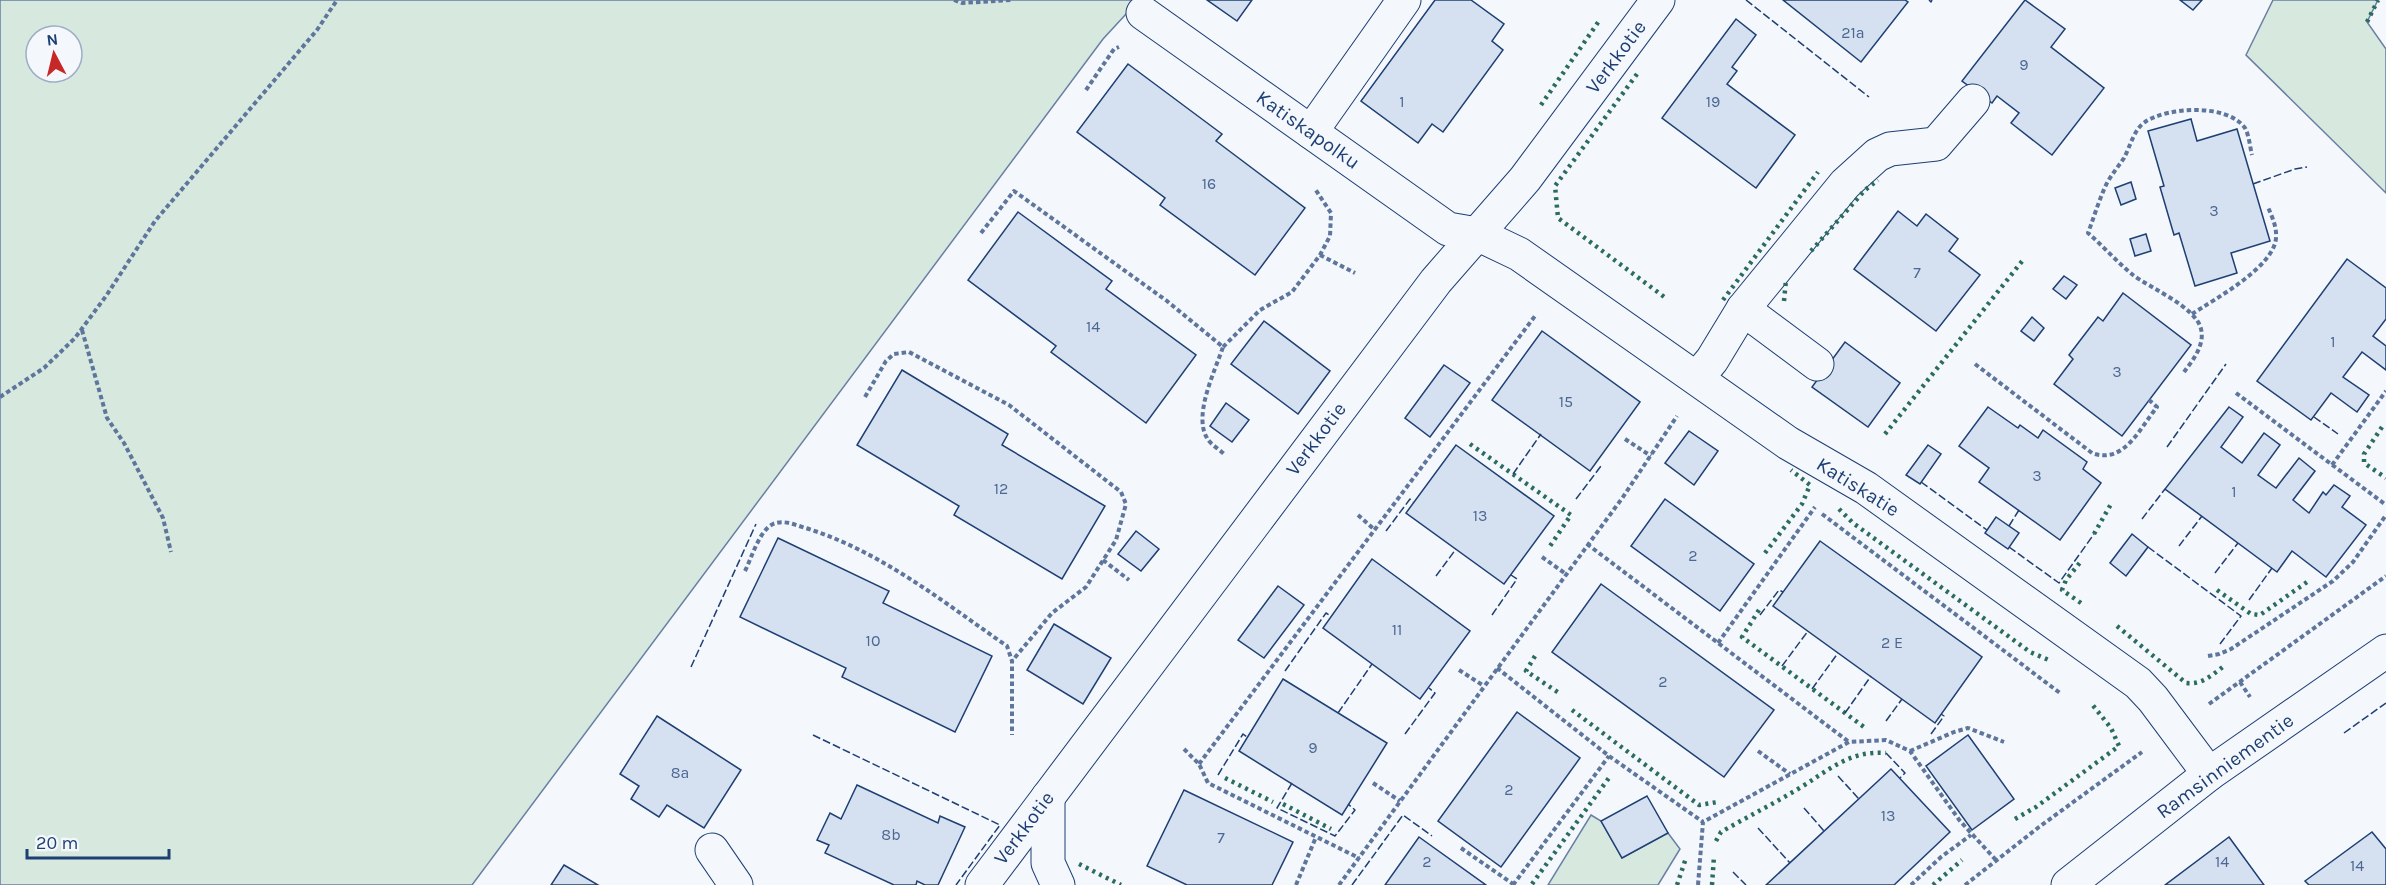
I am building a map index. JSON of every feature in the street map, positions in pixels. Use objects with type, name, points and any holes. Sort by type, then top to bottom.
[{"type":"street","points":[[1311,132],[1404,0]]},
{"type":"street","name":"Verkkotie","points":[[982,885],[1436,281],[1525,179],[1659,0]]},
{"type":"street","name":"Katiskapolku","points":[[1143,13],[1448,230],[1478,234]]},
{"type":"street","points":[[1697,378],[1712,360],[1743,309],[1845,184],[1877,155],[1898,148],[1936,144],[1973,101]]},
{"type":"street","name":"Katiskatie","points":[[1478,234],[1519,254],[1788,443],[1817,462],[1866,488],[2138,683],[2154,699],[2209,774]]},
{"type":"street","points":[[1743,309],[1817,364]]},
{"type":"street","name":"Ramsinniementie","points":[[2068,885],[2209,774],[2386,651]]},
{"type":"street","points":[[1048,797],[1048,863],[1058,885]]},
{"type":"street","points":[[712,850],[736,885]]},
{"type":"path","points":[[0,397],[44,368],[81,329],[106,296],[155,221],[317,30],[337,0]]},
{"type":"path","points":[[954,0],[962,3],[1012,0]]},
{"type":"path","points":[[1086,90],[1114,49],[1121,46]]},
{"type":"path","points":[[2184,372],[2197,354],[2201,340],[2201,329],[2192,314],[2132,274],[2088,233],[2106,185],[2144,122],[2172,112],[2204,110],[2235,120],[2245,128],[2252,155]]},
{"type":"path","points":[[1224,454],[1208,440],[1201,423],[1207,394],[1223,347],[1260,310],[1292,292],[1320,255],[1330,236],[1331,213],[1320,195],[1307,182]]},
{"type":"path","points":[[981,233],[1014,191],[1167,301],[1223,347]]},
{"type":"path","points":[[2192,314],[2265,262],[2273,250],[2276,239],[2275,226],[2268,207]]},
{"type":"path","points":[[1320,255],[1354,273]]},
{"type":"path","points":[[1199,764],[1541,309],[1558,282]]},
{"type":"path","points":[[81,329],[107,418],[124,442],[163,518],[171,552]]},
{"type":"path","points":[[865,397],[886,361],[894,354],[909,352],[1009,405],[1121,492],[1126,504],[1116,540],[1086,586],[1052,613],[1012,661]]},
{"type":"path","points":[[1975,364],[2092,453],[2101,456],[2118,453],[2126,448],[2157,407],[2149,400]]},
{"type":"path","points":[[1339,885],[1623,497],[1683,407],[1697,378]]},
{"type":"path","points":[[2332,465],[2386,391]]},
{"type":"path","points":[[2236,393],[2386,505]]},
{"type":"path","points":[[1625,439],[1651,456]]},
{"type":"path","points":[[1718,643],[1814,508],[1835,470]]},
{"type":"path","points":[[1814,508],[2060,693]]},
{"type":"path","points":[[1358,515],[1375,530]]},
{"type":"path","points":[[2208,656],[2232,649],[2333,581],[2353,562],[2386,515]]},
{"type":"path","points":[[745,571],[765,531],[772,525],[783,521],[830,536],[887,563],[1007,646],[1012,661],[1012,735]]},
{"type":"path","points":[[1587,544],[1849,742]]},
{"type":"path","points":[[1542,557],[1566,574]]},
{"type":"path","points":[[1102,560],[1129,580]]},
{"type":"path","points":[[2206,706],[2386,576]]},
{"type":"path","points":[[1497,668],[1609,756],[1703,822]]},
{"type":"path","points":[[1459,670],[1484,686]]},
{"type":"path","points":[[1910,752],[1968,728],[2004,742]]},
{"type":"path","points":[[1703,822],[1849,742],[1886,740],[1910,752],[1971,835],[1996,860]]},
{"type":"path","points":[[1965,885],[2149,748]]},
{"type":"path","points":[[1184,749],[1199,764],[1208,783],[1359,858]]},
{"type":"path","points":[[1758,751],[1790,774]]},
{"type":"path","points":[[1461,848],[1513,885],[1609,756]]},
{"type":"path","points":[[1373,783],[1400,801]]},
{"type":"path","points":[[1698,885],[1703,822]]},
{"type":"path","points":[[1911,885],[1941,857],[1971,835]]},
{"type":"path","points":[[1296,885],[1316,837]]},
{"type":"shaded area","points":[[0,0],[1139,0],[1103,39],[472,885],[0,885]]},
{"type":"shaded area","points":[[2273,0],[2378,0],[2367,22],[2386,49],[2386,193],[2246,55]]},
{"type":"shaded area","points":[[1591,815],[1601,821],[1622,858],[1668,833],[1680,849],[1658,885],[1548,885]]},
{"type":"building","points":[[1207,0],[1252,0],[1237,21]]},
{"type":"building","points":[[1435,0],[1471,0],[1504,24],[1492,41],[1503,50],[1443,132],[1432,124],[1418,143],[1361,101]]},
{"type":"building","points":[[1783,0],[1905,0],[1908,2],[1861,62]]},
{"type":"building","points":[[2025,0],[2065,29],[2051,47],[2104,88],[2052,155],[2011,123],[2019,113],[1997,96],[1992,103],[1962,81]]},
{"type":"building","points":[[2180,0],[2202,0],[2193,10]]},
{"type":"building","points":[[1736,19],[1756,35],[1732,67],[1737,71],[1727,84],[1795,135],[1756,188],[1662,118]]},
{"type":"building","points":[[1128,64],[1222,134],[1216,141],[1305,208],[1255,275],[1160,205],[1165,198],[1077,132]]},
{"type":"building","points":[[2191,119],[2197,141],[2237,129],[2270,241],[2231,253],[2237,273],[2195,286],[2179,233],[2174,235],[2160,187],[2164,186],[2148,131]]},
{"type":"building","points":[[2131,182],[2136,199],[2121,205],[2115,188]]},
{"type":"building","points":[[1898,211],[1917,226],[1926,214],[1958,239],[1949,251],[1980,275],[1936,331],[1854,269]]},
{"type":"building","points":[[1018,212],[1112,281],[1106,289],[1196,355],[1146,423],[1051,352],[1056,346],[968,280]]},
{"type":"building","points":[[2146,234],[2151,251],[2135,256],[2130,239]]},
{"type":"building","points":[[2347,259],[2386,288],[2386,319],[2373,336],[2386,346],[2386,370],[2362,352],[2343,377],[2369,395],[2357,412],[2331,393],[2311,420],[2257,381]]},
{"type":"building","points":[[2064,276],[2077,285],[2066,299],[2053,289]]},
{"type":"building","points":[[2123,293],[2191,345],[2122,436],[2054,384],[2073,359],[2069,355],[2098,317],[2103,321]]},
{"type":"building","points":[[2032,317],[2044,328],[2034,341],[2021,331]]},
{"type":"building","points":[[1264,321],[1330,371],[1298,414],[1231,364]]},
{"type":"building","points":[[1542,331],[1640,402],[1590,471],[1492,400]]},
{"type":"building","points":[[1845,342],[1900,383],[1868,427],[1812,387]]},
{"type":"building","points":[[1444,365],[1470,383],[1430,437],[1405,418]]},
{"type":"building","points":[[902,370],[1008,434],[1002,445],[1105,506],[1062,579],[954,515],[959,506],[857,445]]},
{"type":"building","points":[[1226,403],[1249,420],[1232,442],[1210,426]]},
{"type":"building","points":[[1988,407],[2018,428],[2020,425],[2038,438],[2043,430],[2087,462],[2083,469],[2101,483],[2060,540],[1979,482],[1989,468],[1959,446]]},
{"type":"building","points":[[2229,407],[2243,417],[2221,447],[2242,463],[2264,433],[2280,445],[2258,475],[2276,488],[2299,458],[2315,471],[2293,500],[2309,513],[2323,492],[2326,495],[2334,485],[2350,496],[2342,507],[2366,525],[2326,577],[2292,551],[2277,572],[2165,489]]},
{"type":"building","points":[[1689,431],[1718,451],[1694,485],[1665,463]]},
{"type":"building","points":[[1456,445],[1554,516],[1504,584],[1406,513]]},
{"type":"building","points":[[1928,445],[1941,454],[1920,484],[1906,475]]},
{"type":"building","points":[[1665,499],[1754,564],[1720,611],[1631,546]]},
{"type":"building","points":[[1996,517],[2019,533],[2008,549],[1985,533]]},
{"type":"building","points":[[1136,531],[1159,549],[1141,571],[1118,554]]},
{"type":"building","points":[[2132,534],[2148,547],[2126,576],[2110,563]]},
{"type":"building","points":[[778,538],[889,591],[883,603],[992,656],[955,732],[842,677],[846,668],[740,617]]},
{"type":"building","points":[[1820,541],[1982,657],[1935,723],[1773,606]]},
{"type":"building","points":[[1372,559],[1470,631],[1420,699],[1323,628]]},
{"type":"building","points":[[1601,584],[1774,710],[1724,777],[1552,652]]},
{"type":"building","points":[[1278,586],[1304,605],[1264,658],[1238,640]]},
{"type":"building","points":[[1054,624],[1111,658],[1083,704],[1027,670]]},
{"type":"building","points":[[1283,679],[1387,743],[1342,815],[1239,751]]},
{"type":"building","points":[[1517,712],[1580,758],[1501,867],[1438,821]]},
{"type":"building","points":[[657,716],[741,770],[704,828],[667,805],[659,817],[631,799],[639,786],[620,774]]},
{"type":"building","points":[[1968,735],[2014,799],[1972,830],[1926,766]]},
{"type":"building","points":[[1891,769],[1950,832],[1894,885],[1766,885]]},
{"type":"building","points":[[857,785],[938,823],[940,816],[965,827],[938,885],[925,885],[917,881],[916,885],[894,885],[825,853],[829,845],[817,840],[830,813],[841,819]]},
{"type":"building","points":[[1184,790],[1293,842],[1272,885],[1187,885],[1147,866]]},
{"type":"building","points":[[1647,796],[1668,833],[1622,858],[1601,821]]},
{"type":"building","points":[[2372,832],[2386,849],[2386,885],[2309,885],[2305,881]]},
{"type":"building","points":[[1419,837],[1486,885],[1385,885]]},
{"type":"building","points":[[2229,837],[2264,885],[2165,885]]},
{"type":"building","points":[[564,865],[598,885],[551,885]]},
{"type":"hedge","points":[[2367,22],[2378,0]]},
{"type":"hedge","points":[[1541,105],[1599,21]]},
{"type":"hedge","points":[[1637,74],[1555,186],[1558,218],[1667,299]]},
{"type":"hedge","points":[[1723,300],[1818,172]]},
{"type":"hedge","points":[[1811,251],[1865,190],[1878,180]]},
{"type":"hedge","points":[[1885,434],[2023,260]]},
{"type":"hedge","points":[[1784,301],[1786,280]]},
{"type":"hedge","points":[[2382,427],[2364,454],[2364,463],[2386,478]]},
{"type":"hedge","points":[[1470,444],[1571,515],[1548,549]]},
{"type":"hedge","points":[[1765,553],[1802,504],[1810,485],[1791,470]]},
{"type":"hedge","points":[[2094,534],[2111,504]]},
{"type":"hedge","points":[[1839,509],[1853,523],[2030,652],[2051,661]]},
{"type":"hedge","points":[[2081,603],[2062,590],[2066,580],[2082,560]]},
{"type":"hedge","points":[[2217,590],[2251,614],[2260,615],[2307,582]]},
{"type":"hedge","points":[[1759,610],[1742,637],[1864,727]]},
{"type":"hedge","points":[[2117,626],[2186,683],[2202,681],[2224,666]]},
{"type":"hedge","points":[[1535,656],[1526,671],[1559,693]]},
{"type":"hedge","points":[[2015,819],[2036,807],[2119,746],[2111,728],[2091,703]]},
{"type":"hedge","points":[[1572,710],[1699,805],[1718,802]]},
{"type":"hedge","points":[[1716,841],[1721,832],[1789,795],[1839,763],[1861,755],[1886,753]]},
{"type":"hedge","points":[[1532,884],[1611,775]]},
{"type":"hedge","points":[[1225,778],[1273,802]]},
{"type":"hedge","points":[[1283,804],[1331,829]]},
{"type":"hedge","points":[[1712,885],[1714,856]]},
{"type":"hedge","points":[[1677,885],[1686,858]]},
{"type":"hedge","points":[[1933,885],[1962,860]]},
{"type":"hedge","points":[[1079,864],[1121,885]]},
{"type":"fence","points":[[1746,0],[1869,97]]},
{"type":"fence","points":[[1929,0],[1931,2],[1932,0]]},
{"type":"fence","points":[[2253,184],[2307,167]]},
{"type":"fence","points":[[2167,447],[2226,364]]},
{"type":"fence","points":[[2314,417],[2338,434]]},
{"type":"fence","points":[[1513,474],[1541,434]]},
{"type":"fence","points":[[1576,499],[1601,466]]},
{"type":"fence","points":[[1921,482],[1987,530]]},
{"type":"fence","points":[[2142,519],[2165,489]]},
{"type":"fence","points":[[1386,531],[1410,499],[1413,502]]},
{"type":"fence","points":[[2009,526],[2019,510]]},
{"type":"fence","points":[[2179,546],[2202,516]]},
{"type":"fence","points":[[691,667],[756,524]]},
{"type":"fence","points":[[2009,547],[2059,583],[2094,534]]},
{"type":"fence","points":[[2215,573],[2238,543]]},
{"type":"fence","points":[[2148,547],[2241,616],[2220,644]]},
{"type":"fence","points":[[1436,576],[1456,549]]},
{"type":"fence","points":[[2249,600],[2272,568]]},
{"type":"fence","points":[[1492,615],[1517,579],[1511,575]]},
{"type":"fence","points":[[1760,615],[1779,590],[1783,592]]},
{"type":"fence","points":[[1285,671],[1326,613],[1331,616]]},
{"type":"fence","points":[[1782,666],[1808,631]]},
{"type":"fence","points":[[1812,689],[1838,653]]},
{"type":"fence","points":[[1338,713],[1372,664]]},
{"type":"fence","points":[[1845,713],[1871,676]]},
{"type":"fence","points":[[1405,734],[1435,693],[1429,688]]},
{"type":"fence","points":[[1886,721],[1902,699]]},
{"type":"fence","points":[[2344,733],[2386,703]]},
{"type":"fence","points":[[1931,734],[1944,716],[1941,714]]},
{"type":"fence","points":[[1218,775],[1243,734],[1247,737]]},
{"type":"fence","points":[[813,735],[1000,825],[956,885]]},
{"type":"fence","points":[[1886,753],[1905,773],[1900,778]]},
{"type":"fence","points":[[1838,776],[1859,799]]},
{"type":"fence","points":[[1292,783],[1277,808],[1335,836],[1355,810],[1348,804]]},
{"type":"fence","points":[[1804,808],[1824,831]]},
{"type":"fence","points":[[1352,885],[1403,815],[1432,836]]},
{"type":"fence","points":[[1758,828],[1790,863]]},
{"type":"fence","points":[[1733,872],[1746,885]]}]
